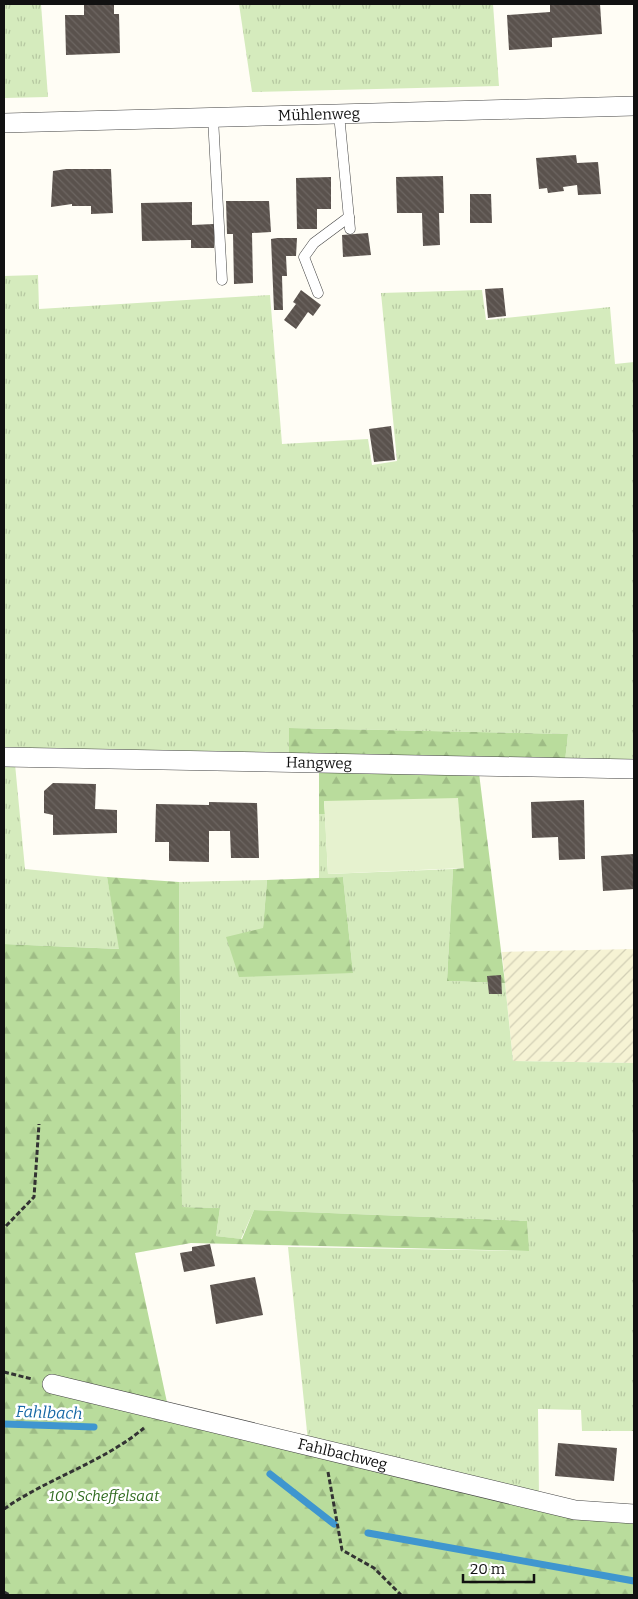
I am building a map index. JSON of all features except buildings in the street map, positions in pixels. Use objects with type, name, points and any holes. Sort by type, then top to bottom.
[{"type":"street","name":"Mühlenweg","points":[[4,122],[634,106]]},
{"type":"street","name":"Hangweg","points":[[4,757],[634,769]]},
{"type":"street","name":"Fahlbachweg","points":[[52,1384],[325,1452],[575,1510],[634,1514]]},
{"type":"lane","points":[[339,114],[350,229]]},
{"type":"lane","points":[[213,118],[222,280]]},
{"type":"lane","points":[[318,293],[304,257],[314,243],[349,217]]},
{"type":"path","points":[[6,1226],[34,1197],[39,1124]]},
{"type":"path","points":[[4,1372],[52,1384]]},
{"type":"path","points":[[4,1509],[18,1499],[104,1454],[140,1432],[164,1412]]},
{"type":"path","points":[[325,1452],[342,1550],[374,1568],[401,1595]]},
{"type":"path","points":[[4,1592],[10,1595]]},
{"type":"shaded area","points":[[634,949],[634,1063],[513,1061],[502,952]]},
{"type":"green space","points":[[4,4],[41,4],[48,97],[4,98]]},
{"type":"green space","points":[[239,4],[493,4],[499,86],[252,92]]},
{"type":"green space","points":[[38,275],[39,309],[270,295],[282,444],[368,439],[372,465],[397,461],[381,293],[482,290],[486,320],[610,307],[615,364],[634,362],[634,763],[565,761],[568,734],[290,728],[289,756],[4,750],[4,276]]},
{"type":"green space","points":[[289,728],[568,734],[565,761],[479,773],[505,983],[447,981],[453,869],[464,868],[324,801],[325,814],[319,814],[319,770],[289,756]]},
{"type":"green space","points":[[4,764],[15,764],[25,869],[107,877],[120,949],[4,944]]},
{"type":"green space","points":[[458,798],[464,868],[328,874],[324,801]]},
{"type":"green space","points":[[319,814],[325,814],[328,874],[453,869],[447,981],[505,983],[513,1061],[634,1063],[634,1431],[582,1431],[581,1410],[538,1409],[539,1497],[308,1441],[288,1247],[528,1251],[527,1221],[254,1210],[241,1239],[216,1236],[220,1208],[182,1207],[179,882],[267,880],[263,928],[353,973],[343,877],[319,878]]},
{"type":"green space","name":"100 Scheffelsaat","points":[[107,877],[179,882],[182,1207],[220,1208],[216,1236],[242,1239],[254,1210],[527,1221],[529,1251],[191,1243],[135,1253],[168,1407],[634,1519],[634,1595],[4,1595],[4,944],[119,949]]},
{"type":"green space","points":[[343,877],[353,973],[239,977],[226,937],[263,928],[267,880]]},
{"type":"waterway","name":"Fahlbach","points":[[4,1424],[94,1427]]},
{"type":"waterway","name":"Fahlbach","points":[[270,1474],[334,1524]]},
{"type":"waterway","points":[[368,1533],[634,1581]]}]
